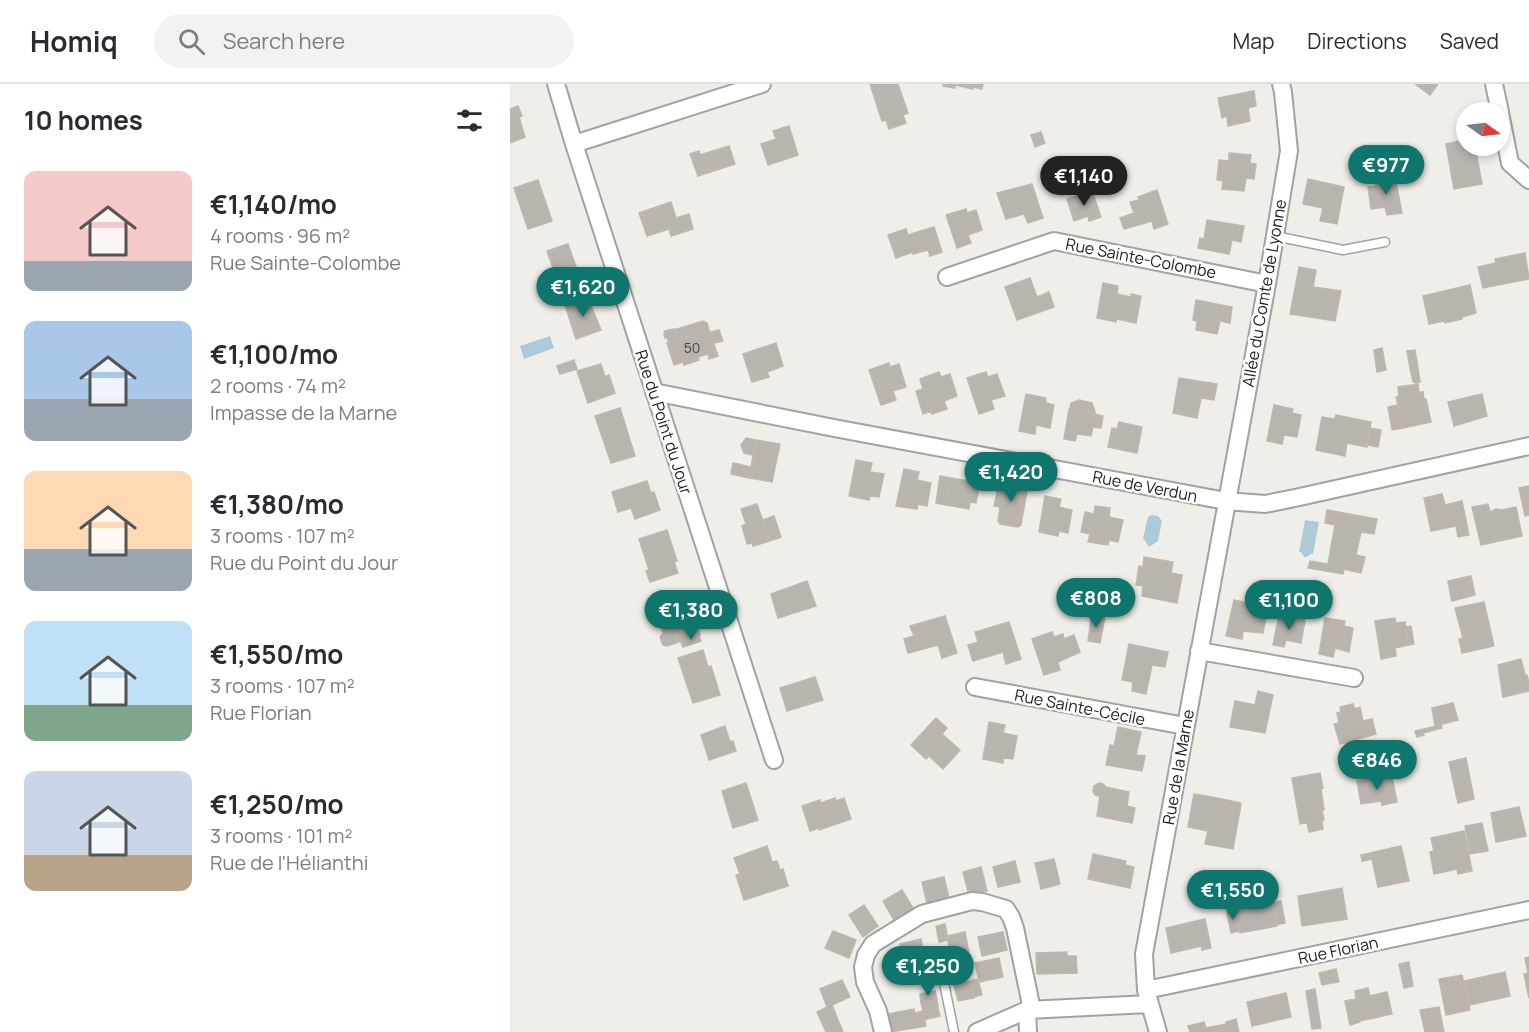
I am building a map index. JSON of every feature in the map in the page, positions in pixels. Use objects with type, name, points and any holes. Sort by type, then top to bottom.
[{"type":"street","name":"Rue du Point du Jour","points":[[556,84],[774,760]]},
{"type":"street","points":[[574,144],[762,84]]},
{"type":"street","name":"Allée du Comte de Lyonne","points":[[1226,501],[1267,284],[1289,151],[1281,84]]},
{"type":"street","points":[[1494,84],[1498,102]]},
{"type":"street","points":[[1509,156],[1510,163],[1529,180]]},
{"type":"street","name":"Rue Sainte-Colombe","points":[[947,277],[1054,241],[1267,284]]},
{"type":"street","name":"Rue de Verdun","points":[[654,392],[1226,501],[1265,504],[1529,446]]},
{"type":"street","name":"Rue de la Marne","points":[[1158,1032],[1148,997],[1144,954],[1226,501]]},
{"type":"street","points":[[1199,651],[1353,678]]},
{"type":"street","name":"Rue Sainte-Cécile","points":[[975,687],[1185,726]]},
{"type":"street","points":[[883,1032],[878,1011],[865,982],[863,967],[866,955],[873,944],[922,914],[972,901],[1006,909],[1011,917],[1015,928],[1029,1010],[1028,1032]]},
{"type":"street","name":"Rue Florian","points":[[1029,1010],[1148,997],[1529,910]]},
{"type":"street","points":[[977,1032],[1029,1010]]},
{"type":"lane","points":[[1275,236],[1343,250],[1385,242]]},
{"type":"lane","points":[[941,968],[954,1032]]},
{"type":"water","points":[[550,336],[554,348],[524,359],[520,346]]},
{"type":"water","points":[[1158,516],[1162,521],[1158,541],[1149,547],[1143,538],[1148,517]]},
{"type":"water","points":[[1305,520],[1319,522],[1313,554],[1307,557],[1299,552]]},
{"type":"building","points":[[870,84],[898,84],[908,113],[903,115],[906,123],[889,129],[886,120],[882,121]]},
{"type":"building","points":[[943,84],[983,84],[982,89],[973,87],[973,89],[955,85],[955,88],[943,86]]},
{"type":"building","points":[[1415,84],[1438,84],[1430,95]]},
{"type":"building","points":[[1254,91],[1256,106],[1248,108],[1250,121],[1228,126],[1227,116],[1222,118],[1218,98]]},
{"type":"building","points":[[518,106],[525,137],[510,143],[510,109]]},
{"type":"building","points":[[789,126],[798,155],[768,165],[761,144],[776,139],[773,131]]},
{"type":"building","points":[[1041,132],[1045,143],[1035,147],[1031,135]]},
{"type":"building","points":[[1456,142],[1456,156],[1477,156],[1482,184],[1454,189],[1446,144]]},
{"type":"building","points":[[729,146],[735,164],[698,176],[690,154],[699,151],[700,155]]},
{"type":"building","points":[[1229,153],[1251,155],[1250,163],[1256,164],[1254,179],[1246,178],[1244,191],[1222,189],[1223,181],[1217,180],[1219,160],[1229,161]]},
{"type":"building","points":[[1395,177],[1402,213],[1387,215],[1385,207],[1371,209],[1368,187],[1376,186],[1375,181]]},
{"type":"building","points":[[1308,179],[1344,187],[1337,224],[1320,221],[1323,208],[1303,204]]},
{"type":"building","points":[[538,180],[552,221],[528,229],[514,188]]},
{"type":"building","points":[[1032,184],[1043,218],[1028,223],[1024,214],[1006,219],[997,193]]},
{"type":"building","points":[[1157,190],[1168,224],[1154,229],[1152,221],[1124,229],[1120,218],[1134,213],[1130,202],[1139,200],[1138,197]]},
{"type":"building","points":[[1092,191],[1101,217],[1089,221],[1088,216],[1074,221],[1067,199]]},
{"type":"building","points":[[671,202],[676,218],[689,214],[693,229],[671,236],[669,229],[647,236],[639,213]]},
{"type":"building","points":[[966,209],[967,213],[976,210],[982,230],[968,235],[971,243],[957,248],[946,215]]},
{"type":"building","points":[[1207,220],[1244,226],[1241,242],[1232,240],[1229,254],[1198,248],[1200,238],[1204,239]]},
{"type":"building","points":[[934,227],[942,252],[930,256],[928,250],[896,258],[888,235],[906,229],[908,235]]},
{"type":"building","points":[[568,244],[580,278],[559,285],[547,251]]},
{"type":"building","points":[[1525,253],[1529,279],[1483,288],[1478,267],[1496,263],[1495,259]]},
{"type":"building","points":[[1299,267],[1316,270],[1313,287],[1341,291],[1335,321],[1290,314]]},
{"type":"building","points":[[1030,278],[1037,297],[1049,292],[1054,307],[1017,320],[1005,287]]},
{"type":"building","points":[[1103,283],[1118,286],[1117,294],[1131,297],[1131,294],[1141,296],[1136,323],[1097,318]]},
{"type":"building","points":[[1470,285],[1476,313],[1445,323],[1444,321],[1429,324],[1423,296]]},
{"type":"building","points":[[588,298],[601,330],[576,339],[565,305]]},
{"type":"building","points":[[1196,300],[1232,307],[1230,323],[1220,321],[1217,334],[1196,330],[1197,321],[1193,320]]},
{"type":"building","points":[[703,321],[707,323],[709,330],[669,343],[665,338],[665,331]]},
{"type":"building","points":[[709,330],[718,356],[709,359],[708,354],[684,365],[683,362],[674,365],[667,343]]},
{"type":"building","points":[[719,330],[723,341],[714,343],[711,332]]},
{"type":"building","points":[[776,343],[783,366],[767,372],[769,377],[752,382],[743,354]]},
{"type":"building","points":[[1382,348],[1386,370],[1377,372],[1374,350]]},
{"type":"building","points":[[1415,350],[1417,362],[1409,363],[1407,351]]},
{"type":"building","points":[[574,360],[577,369],[560,374],[557,366]]},
{"type":"building","points":[[1417,362],[1420,382],[1416,383],[1413,382],[1409,363]]},
{"type":"building","points":[[889,363],[890,367],[899,364],[906,387],[893,391],[896,400],[881,405],[869,370]]},
{"type":"building","points":[[601,364],[605,377],[609,375],[615,393],[588,403],[577,371]]},
{"type":"building","points":[[939,372],[941,377],[950,374],[957,396],[944,401],[947,409],[932,414],[931,411],[923,414],[916,391],[923,389],[920,379]]},
{"type":"building","points":[[986,372],[988,377],[997,374],[1005,396],[991,400],[994,409],[979,414],[967,378]]},
{"type":"building","points":[[1179,378],[1217,384],[1214,400],[1201,398],[1197,418],[1173,413]]},
{"type":"building","points":[[1418,384],[1419,393],[1399,397],[1398,387]]},
{"type":"building","points":[[1423,392],[1431,422],[1403,428],[1396,397]]},
{"type":"building","points":[[1026,394],[1046,398],[1046,403],[1054,405],[1050,428],[1036,425],[1035,434],[1019,431]]},
{"type":"building","points":[[1482,394],[1487,416],[1454,426],[1448,402]]},
{"type":"building","points":[[1079,400],[1092,403],[1096,415],[1070,409],[1071,403]]},
{"type":"building","points":[[1274,405],[1293,409],[1292,413],[1301,415],[1297,437],[1284,435],[1282,444],[1267,441]]},
{"type":"building","points":[[1398,405],[1403,428],[1392,430],[1388,407]]},
{"type":"building","points":[[620,408],[635,456],[611,463],[595,416]]},
{"type":"building","points":[[1069,409],[1103,416],[1101,428],[1093,427],[1091,436],[1077,434],[1075,441],[1064,439]]},
{"type":"building","points":[[1336,415],[1371,422],[1367,447],[1347,443],[1345,456],[1316,450],[1322,417],[1335,419]]},
{"type":"building","points":[[1119,422],[1142,427],[1137,453],[1108,447],[1112,428],[1117,429]]},
{"type":"building","points":[[1370,428],[1381,430],[1378,447],[1367,445]]},
{"type":"building","points":[[746,438],[756,440],[753,455],[744,453],[741,445]]},
{"type":"building","points":[[756,440],[780,444],[772,482],[749,478]]},
{"type":"building","points":[[856,460],[872,463],[870,472],[884,474],[879,497],[870,496],[869,500],[849,496]]},
{"type":"building","points":[[733,463],[751,467],[749,478],[731,474]]},
{"type":"building","points":[[904,469],[919,472],[917,480],[931,483],[927,506],[918,504],[917,509],[896,506]]},
{"type":"building","points":[[940,476],[951,478],[946,505],[936,503]]},
{"type":"building","points":[[951,478],[980,483],[976,503],[970,502],[969,509],[946,505]]},
{"type":"building","points":[[647,481],[651,493],[654,492],[660,510],[635,519],[631,508],[618,512],[612,492]]},
{"type":"building","points":[[1529,486],[1529,515],[1525,516],[1519,488]]},
{"type":"building","points":[[998,487],[1027,492],[1022,519],[999,515],[1000,507],[994,506]]},
{"type":"building","points":[[1442,494],[1445,505],[1462,501],[1469,535],[1458,537],[1456,526],[1431,531],[1424,498]]},
{"type":"building","points":[[1045,496],[1061,499],[1059,507],[1072,510],[1068,533],[1059,531],[1058,536],[1039,532]]},
{"type":"building","points":[[757,504],[770,541],[753,546],[752,543],[747,544],[742,526],[746,524],[741,509]]},
{"type":"building","points":[[1488,504],[1490,512],[1496,509],[1516,507],[1522,536],[1481,545],[1472,507]]},
{"type":"building","points":[[1095,506],[1110,508],[1109,517],[1123,520],[1118,542],[1109,540],[1108,545],[1088,542],[1090,534],[1081,532],[1085,512],[1094,514]]},
{"type":"building","points":[[1327,510],[1377,519],[1374,534],[1361,532],[1356,555],[1365,557],[1361,573],[1344,569],[1343,574],[1308,568],[1310,561],[1328,564],[1335,525],[1325,523]]},
{"type":"building","points":[[999,515],[1022,519],[1021,525],[1018,527],[1000,524]]},
{"type":"building","points":[[774,516],[781,537],[770,541],[763,520]]},
{"type":"building","points":[[667,530],[677,561],[674,562],[678,573],[650,582],[646,571],[649,570],[639,539]]},
{"type":"building","points":[[1144,557],[1173,562],[1171,573],[1182,575],[1177,603],[1142,596],[1143,586],[1136,585],[1139,566],[1143,567]]},
{"type":"building","points":[[1471,576],[1475,595],[1452,601],[1450,592],[1468,588],[1466,577]]},
{"type":"building","points":[[1466,577],[1468,588],[1450,592],[1448,581]]},
{"type":"building","points":[[807,581],[816,606],[778,618],[771,594]]},
{"type":"building","points":[[1234,600],[1253,604],[1252,609],[1261,610],[1260,615],[1266,616],[1263,633],[1243,631],[1242,639],[1226,636]]},
{"type":"building","points":[[1484,602],[1494,646],[1462,653],[1459,639],[1463,638],[1455,608]]},
{"type":"building","points":[[691,606],[700,635],[679,642],[670,613]]},
{"type":"building","points":[[670,614],[679,642],[667,646],[663,645],[660,637],[663,633],[659,620]]},
{"type":"building","points":[[1092,614],[1105,617],[1100,643],[1088,641]]},
{"type":"building","points":[[1279,615],[1305,620],[1301,643],[1286,640],[1284,647],[1273,645]]},
{"type":"building","points":[[945,616],[957,653],[942,658],[938,645],[908,653],[904,639],[914,636],[910,626]]},
{"type":"building","points":[[1325,618],[1345,621],[1344,626],[1353,628],[1349,652],[1335,648],[1333,657],[1319,654]]},
{"type":"building","points":[[1395,618],[1396,623],[1405,622],[1409,645],[1395,648],[1396,656],[1381,659],[1375,621]]},
{"type":"building","points":[[1009,622],[1021,659],[1006,664],[1003,652],[973,661],[968,645],[978,642],[975,632]]},
{"type":"building","points":[[1411,626],[1414,644],[1409,645],[1406,627]]},
{"type":"building","points":[[1052,632],[1054,637],[1063,634],[1064,639],[1074,635],[1080,652],[1058,662],[1060,670],[1044,675],[1032,639]]},
{"type":"building","points":[[699,636],[701,641],[683,647],[681,642]]},
{"type":"building","points":[[1129,644],[1168,652],[1165,667],[1152,665],[1146,694],[1132,691],[1133,682],[1122,680]]},
{"type":"building","points":[[703,650],[708,667],[711,666],[720,695],[693,703],[678,658]]},
{"type":"building","points":[[1521,659],[1529,683],[1529,691],[1503,697],[1498,665]]},
{"type":"building","points":[[815,677],[823,700],[787,711],[780,688]]},
{"type":"building","points":[[1258,691],[1273,695],[1265,733],[1230,727],[1235,701],[1255,705]]},
{"type":"building","points":[[1453,703],[1458,720],[1435,726],[1432,708]]},
{"type":"building","points":[[1353,704],[1355,709],[1360,707],[1363,721],[1372,719],[1376,734],[1340,744],[1334,724],[1339,723],[1337,713],[1341,712],[1340,707]]},
{"type":"building","points":[[936,718],[947,728],[942,734],[960,750],[943,769],[929,756],[926,759],[911,745]]},
{"type":"building","points":[[989,722],[1005,725],[1003,733],[1017,736],[1013,759],[1003,758],[1003,763],[983,759]]},
{"type":"building","points":[[1441,725],[1442,728],[1417,737],[1415,731]]},
{"type":"building","points":[[725,726],[730,742],[733,741],[736,751],[709,760],[701,735]]},
{"type":"building","points":[[1118,727],[1141,732],[1136,755],[1145,756],[1142,771],[1106,765],[1110,745],[1114,746]]},
{"type":"building","points":[[1466,758],[1474,799],[1458,803],[1449,762]]},
{"type":"building","points":[[1320,773],[1324,820],[1300,824],[1292,778]]},
{"type":"building","points":[[1392,776],[1397,802],[1382,805],[1381,801],[1361,804],[1357,781]]},
{"type":"building","points":[[746,783],[758,820],[733,828],[722,791]]},
{"type":"building","points":[[1099,783],[1106,787],[1105,797],[1095,795],[1093,791],[1094,786]]},
{"type":"building","points":[[1106,787],[1129,792],[1127,806],[1135,808],[1132,823],[1097,816],[1100,796],[1105,797]]},
{"type":"building","points":[[1194,794],[1217,798],[1217,803],[1240,810],[1233,849],[1205,844],[1208,831],[1188,827]]},
{"type":"building","points":[[835,798],[836,801],[844,798],[851,819],[810,831],[802,806]]},
{"type":"building","points":[[1217,798],[1241,803],[1240,810],[1217,803]]},
{"type":"building","points":[[1519,807],[1526,836],[1496,842],[1491,813]]},
{"type":"building","points":[[1322,821],[1323,829],[1309,832],[1307,823]]},
{"type":"building","points":[[1482,823],[1488,851],[1470,854],[1465,826]]},
{"type":"building","points":[[1464,831],[1472,871],[1458,874],[1457,869],[1434,874],[1430,852],[1434,851],[1431,838]]},
{"type":"building","points":[[767,846],[772,862],[777,861],[780,870],[783,869],[788,886],[744,900],[736,875],[740,874],[734,858]]},
{"type":"building","points":[[1401,846],[1409,881],[1378,887],[1372,859],[1362,861],[1361,855]]},
{"type":"building","points":[[1093,854],[1126,861],[1125,865],[1134,867],[1130,888],[1088,879]]},
{"type":"building","points":[[1054,859],[1060,884],[1041,889],[1035,863]]},
{"type":"building","points":[[1015,861],[1020,882],[998,887],[993,867]]},
{"type":"building","points":[[981,867],[987,891],[969,895],[963,872]]},
{"type":"building","points":[[944,877],[949,898],[927,903],[922,882]]},
{"type":"building","points":[[1342,888],[1347,919],[1302,926],[1298,896]]},
{"type":"building","points":[[902,890],[913,908],[894,920],[883,901]]},
{"type":"building","points":[[1272,901],[1277,926],[1240,933],[1235,908]]},
{"type":"building","points":[[1281,901],[1285,923],[1276,925],[1272,903]]},
{"type":"building","points":[[864,905],[878,926],[863,937],[849,915]]},
{"type":"building","points":[[1235,910],[1239,931],[1231,933],[1227,912]]},
{"type":"building","points":[[1205,919],[1211,948],[1202,950],[1201,946],[1171,953],[1166,928]]},
{"type":"building","points":[[945,924],[948,940],[939,942],[936,926]]},
{"type":"building","points":[[833,931],[856,940],[849,958],[825,948]]},
{"type":"building","points":[[965,932],[970,958],[952,962],[947,936]]},
{"type":"building","points":[[1003,932],[1007,950],[982,956],[978,937]]},
{"type":"building","points":[[921,939],[925,960],[929,960],[931,968],[915,971],[913,963],[905,965],[900,944]]},
{"type":"building","points":[[1067,952],[1067,956],[1076,956],[1077,973],[1037,974],[1036,953]]},
{"type":"building","points":[[1529,957],[1529,998],[1524,974],[1528,973],[1525,958]]},
{"type":"building","points":[[999,958],[1003,977],[979,982],[975,963]]},
{"type":"building","points":[[1409,962],[1413,986],[1404,988],[1399,964]]},
{"type":"building","points":[[1336,969],[1339,982],[1322,985],[1319,973]]},
{"type":"building","points":[[1505,972],[1510,996],[1497,999],[1492,975]]},
{"type":"building","points":[[1462,975],[1470,1010],[1446,1015],[1439,979]]},
{"type":"building","points":[[1492,975],[1497,999],[1469,1005],[1464,981]]},
{"type":"building","points":[[978,979],[982,995],[973,997],[970,981]]},
{"type":"building","points":[[842,980],[850,997],[832,1005],[843,1032],[826,1032],[817,1012],[827,1007],[820,989]]},
{"type":"building","points":[[970,981],[972,989],[956,993],[954,984]]},
{"type":"building","points":[[1368,988],[1370,996],[1387,992],[1392,1014],[1350,1025],[1345,1001],[1356,999],[1355,991]]},
{"type":"building","points":[[972,989],[974,998],[958,1001],[956,993]]},
{"type":"building","points":[[1315,989],[1321,1028],[1312,1029],[1306,991]]},
{"type":"building","points":[[935,991],[937,1000],[921,1003],[920,994]]},
{"type":"building","points":[[1286,993],[1291,1017],[1252,1026],[1247,1002]]},
{"type":"building","points":[[937,1000],[938,1008],[923,1011],[921,1003]]},
{"type":"building","points":[[1439,1007],[1444,1032],[1425,1032],[1420,1010]]},
{"type":"building","points":[[938,1008],[940,1016],[924,1020],[923,1011]]},
{"type":"building","points":[[914,1009],[915,1013],[923,1011],[926,1026],[891,1032],[887,1014]]},
{"type":"building","points":[[1236,1019],[1239,1032],[1190,1032],[1188,1026],[1204,1022],[1206,1028],[1226,1024]]}]
